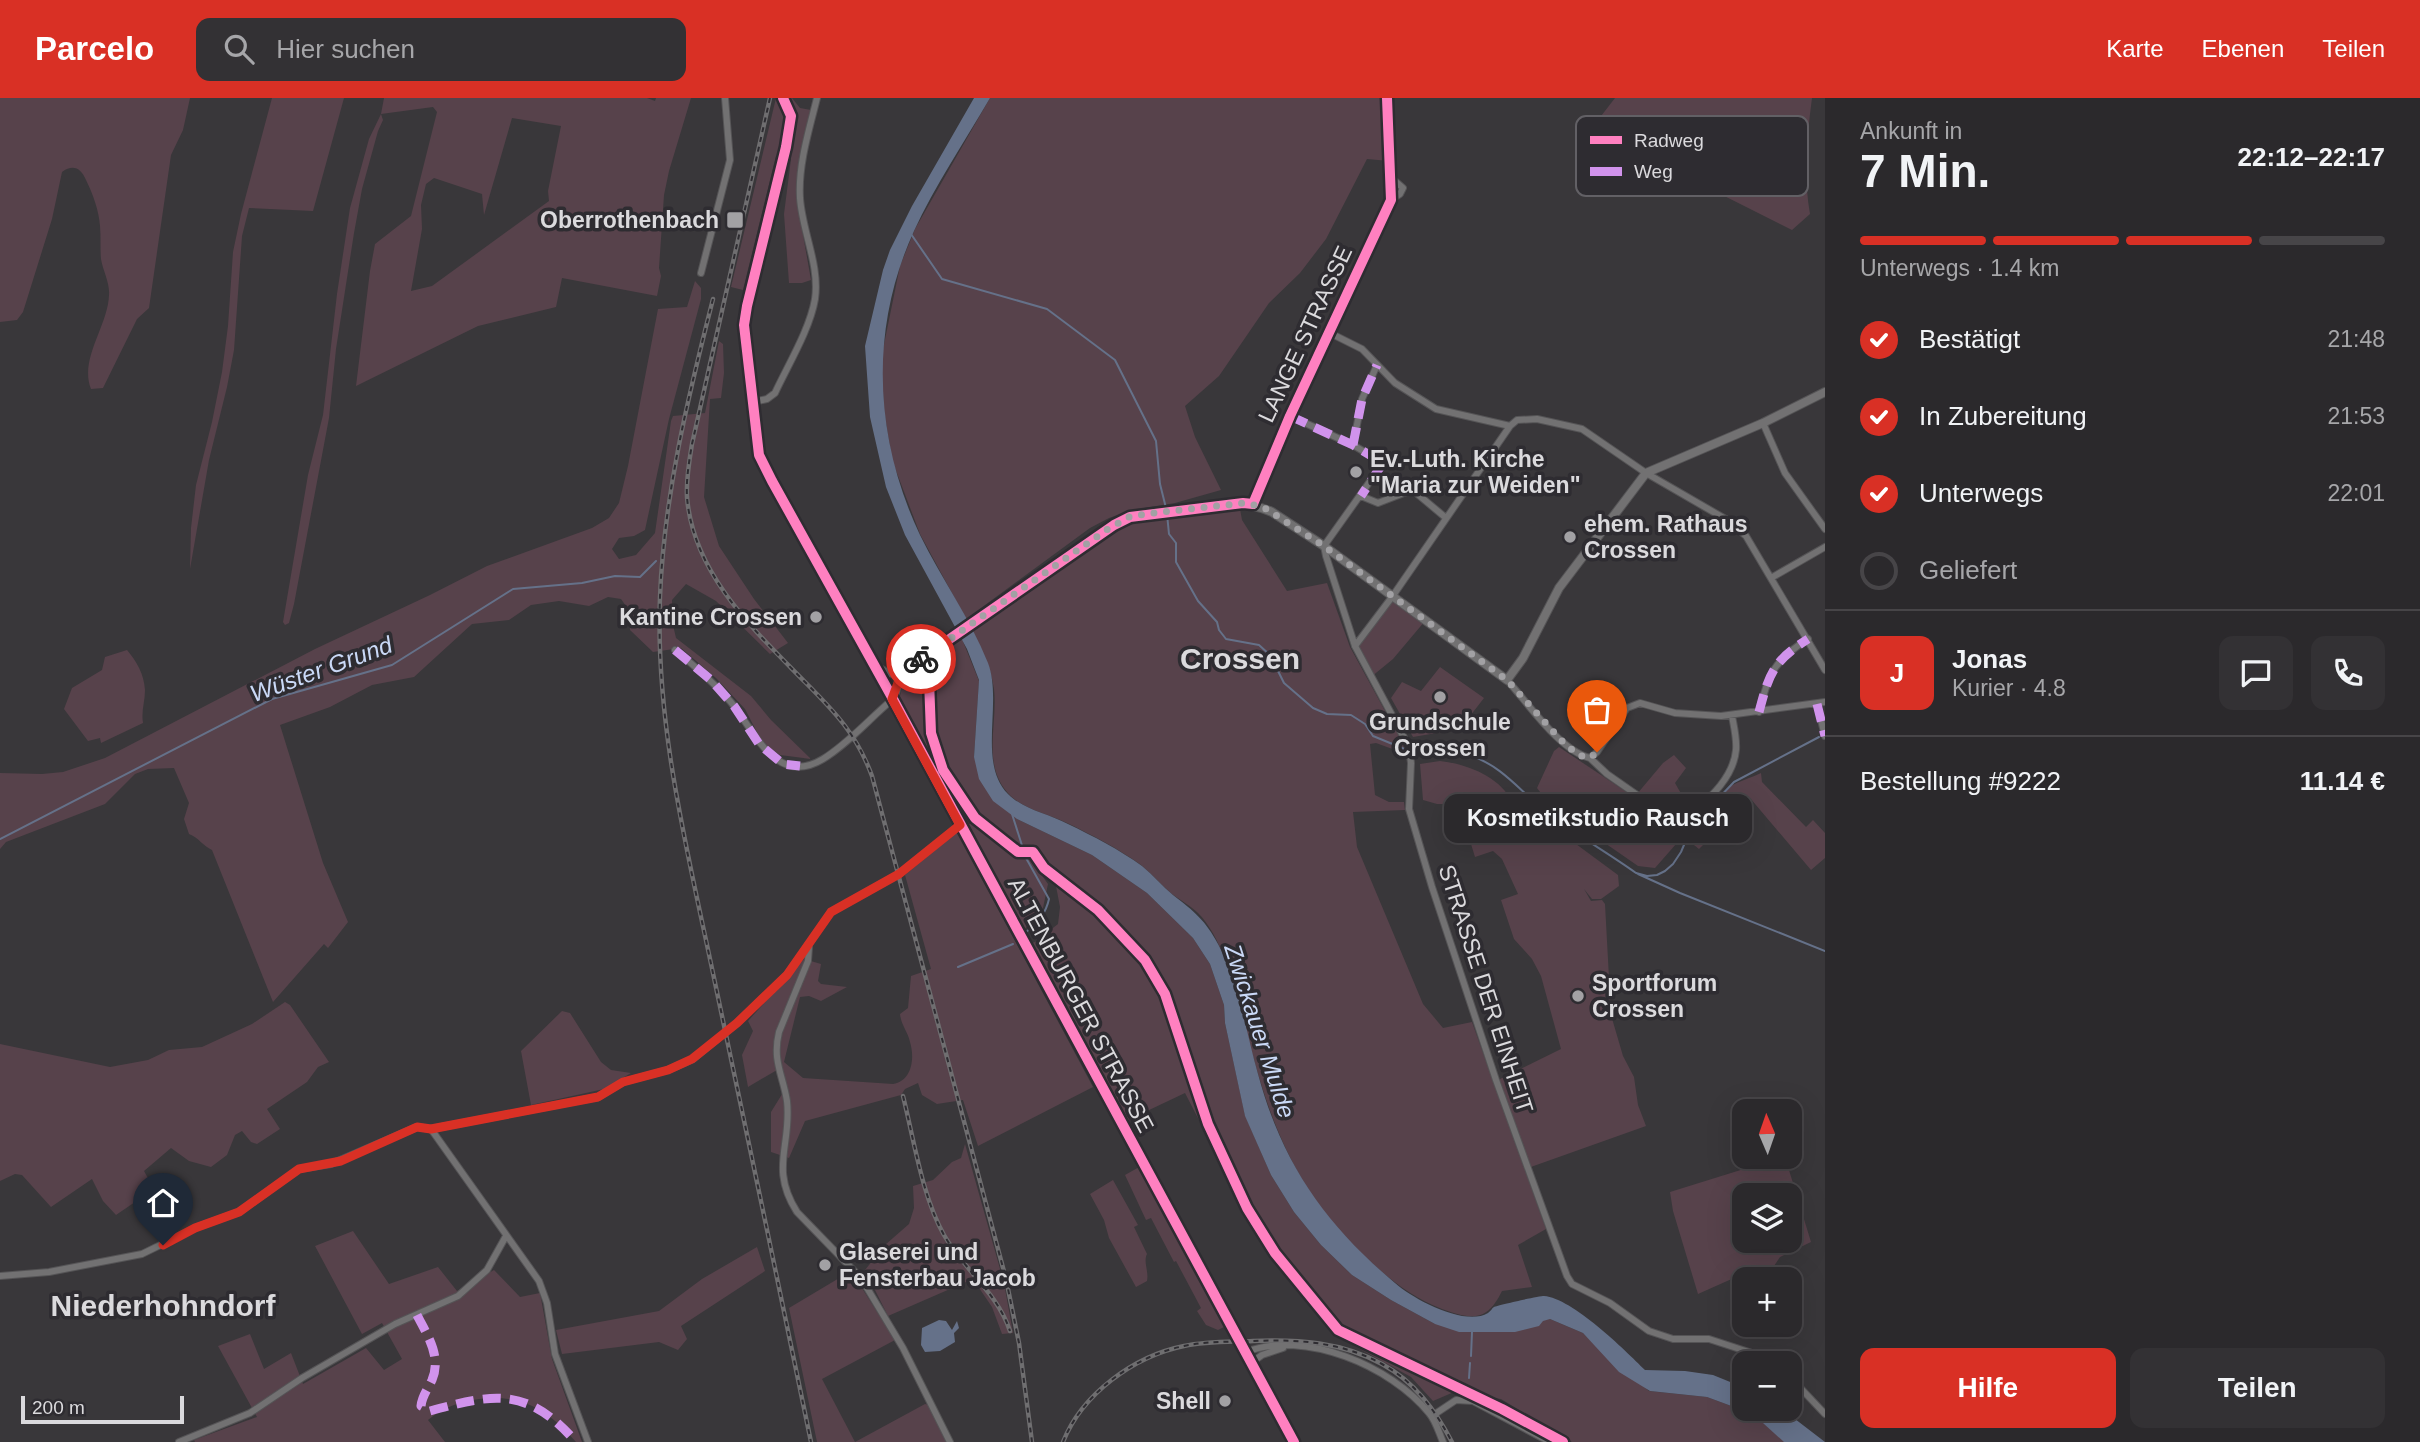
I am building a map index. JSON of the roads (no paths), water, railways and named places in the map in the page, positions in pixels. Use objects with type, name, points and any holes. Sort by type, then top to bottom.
[{"type":"street","points":[[701,273],[730,160],[725,98]]},
{"type":"street","name":"ALTENBURGER STRASSE","points":[[783,98],[791,116],[786,147],[744,325],[759,455],[1294,1442]]},
{"type":"street","points":[[753,402],[767,399],[775,393],[815,299],[816,282],[800,198],[804,149],[817,98]]},
{"type":"street","name":"LANGE STRASSE","points":[[1253,504],[1328,332],[1391,200]]},
{"type":"street","points":[[1328,332],[1362,349],[1395,383],[1436,409],[1510,426]]},
{"type":"street","points":[[1353,445],[1362,400],[1377,365]]},
{"type":"street","points":[[1507,680],[1523,658],[1559,588],[1646,473],[1825,393]]},
{"type":"street","points":[[1290,416],[1353,445],[1383,463],[1324,546]]},
{"type":"street","points":[[1355,646],[1510,426],[1517,420],[1537,419],[1582,429],[1646,473],[1737,528],[1746,536],[1825,670]]},
{"type":"street","points":[[1763,423],[1785,473],[1825,529]]},
{"type":"street","points":[[1361,496],[1381,503],[1409,491],[1415,492],[1446,518]]},
{"type":"street","points":[[873,666],[888,673],[902,672],[1129,517],[1253,504],[1272,512],[1324,546],[1507,680],[1578,755],[1590,758],[1607,774],[1680,825],[1718,788],[1732,769],[1737,747],[1732,716]]},
{"type":"street","name":"STRASSE DER EINHEIT","points":[[1324,546],[1355,646],[1409,747],[1409,810],[1496,1080],[1567,1276],[1572,1284],[1609,1303],[1649,1331],[1673,1339],[1709,1339],[1746,1351]]},
{"type":"street","points":[[1771,578],[1825,547]]},
{"type":"street","points":[[1759,712],[1773,668],[1787,653],[1808,639]]},
{"type":"street","points":[[675,650],[711,680],[759,744],[783,764],[800,766],[821,760],[854,736],[892,699],[902,672]]},
{"type":"street","points":[[1590,758],[1627,708],[1640,704],[1675,713],[1732,716],[1825,702]]},
{"type":"street","points":[[1817,704],[1825,736]]},
{"type":"street","points":[[0,1276],[49,1272],[142,1254],[195,1228],[239,1212],[299,1169],[341,1161],[417,1127],[431,1129],[598,1097],[623,1082],[679,1066],[692,1059],[737,1023],[787,975],[831,912],[899,874],[960,825]]},
{"type":"street","points":[[809,945],[808,961],[776,1045],[778,1070],[787,1103],[782,1161],[784,1184],[797,1212],[861,1278],[903,1348],[950,1442]]},
{"type":"street","points":[[431,1129],[539,1281],[547,1303],[555,1354],[588,1442]]},
{"type":"street","points":[[179,1442],[250,1413],[302,1378],[394,1324],[458,1296],[487,1270],[506,1236]]},
{"type":"street","points":[[1246,1352],[1272,1345],[1325,1351],[1355,1359],[1402,1385],[1432,1416],[1443,1442]]},
{"type":"street","points":[[1251,1363],[1273,1350],[1292,1347]]},
{"type":"street","points":[[1802,1390],[1825,1414]]},
{"type":"street","points":[[1432,1416],[1456,1400],[1473,1401],[1550,1442]]},
{"type":"water","points":[[974,98],[990,98],[931,198],[899,268],[889,306],[883,383],[893,460],[905,498],[920,535],[973,630],[988,663],[993,696],[992,749],[999,781],[1008,794],[1021,804],[1061,820],[1134,860],[1204,923],[1218,944],[1231,975],[1268,1106],[1293,1164],[1309,1190],[1347,1238],[1395,1283],[1426,1303],[1453,1314],[1466,1316],[1478,1316],[1488,1313],[1493,1307],[1535,1297],[1556,1299],[1598,1326],[1645,1370],[1713,1375],[1732,1383],[1732,1406],[1707,1397],[1650,1391],[1619,1372],[1583,1333],[1550,1319],[1539,1326],[1515,1332],[1459,1332],[1435,1324],[1352,1275],[1321,1245],[1294,1212],[1271,1175],[1245,1116],[1225,1023],[1224,1005],[1210,964],[1193,938],[1147,893],[1092,855],[1017,819],[993,801],[979,779],[974,757],[979,680],[967,649],[905,535],[886,487],[870,417],[865,346],[883,270],[912,206]]},
{"type":"water","points":[[939,1320],[946,1321],[952,1330],[957,1321],[959,1328],[954,1333],[955,1342],[940,1351],[925,1352],[921,1345],[922,1328]]},
{"type":"water","points":[[1761,1421],[1798,1421],[1825,1442],[1784,1442]]},
{"type":"waterway","points":[[911,234],[942,279],[1047,309],[1115,360],[1156,441],[1160,484],[1166,508]]},
{"type":"waterway","points":[[1167,514],[1169,534],[1176,543],[1176,562],[1198,601],[1217,622],[1226,639],[1259,645],[1270,655],[1284,683],[1313,708],[1327,714],[1351,715],[1365,724],[1373,736],[1407,750]]},
{"type":"waterway","name":"Wüster Grund","points":[[0,839],[272,699],[392,665],[513,589],[582,583],[615,576],[640,577],[656,561]]},
{"type":"waterway","points":[[1413,751],[1458,753],[1482,760],[1507,777],[1561,823],[1636,873],[1647,876],[1657,875],[1673,864],[1692,826],[1734,782],[1819,737]]},
{"type":"waterway","points":[[1012,814],[1026,858],[1049,899],[1040,918],[1026,932]]},
{"type":"waterway","points":[[1638,874],[1825,951]]},
{"type":"waterway","points":[[958,967],[1013,944]]},
{"type":"waterway","points":[[1471,1356],[1472,1332]]},
{"type":"waterway","points":[[1469,1378],[1470,1363]]},
{"type":"railway","points":[[770,98],[692,444],[687,490],[692,525],[701,551],[730,599],[747,621],[844,725],[860,748],[872,776],[1006,1279],[1019,1343],[1032,1442]]},
{"type":"railway","points":[[713,299],[686,409],[666,521],[660,597],[663,693],[684,837],[811,1442]]},
{"type":"railway","points":[[903,1096],[924,1185],[936,1220],[952,1248],[997,1304],[1010,1331]]},
{"type":"railway","points":[[1063,1442],[1083,1408],[1096,1393],[1147,1358],[1193,1344],[1270,1341],[1335,1347],[1382,1364],[1404,1379],[1423,1398],[1452,1442]]},
{"type":"place","name":"Oberrothenbach","points":[[735,220]]},
{"type":"place","name":"Ev.-Luth. Kirche \"Maria zur Weiden\"","points":[[1356,472]]},
{"type":"place","name":"ehem. Rathaus Crossen","points":[[1570,537]]},
{"type":"place","name":"Kantine Crossen","points":[[816,617]]},
{"type":"place","name":"Grundschule Crossen","points":[[1440,697]]},
{"type":"place","name":"Kosmetikstudio Rausch","points":[[1597,752]]},
{"type":"place","name":"Sportforum Crossen","points":[[1578,996]]},
{"type":"place","name":"Glaserei und Fensterbau Jacob","points":[[825,1265]]},
{"type":"place","name":"Shell","points":[[1225,1401]]},
{"type":"district","name":"Crossen","points":[[1240,658]]},
{"type":"district","name":"Niederhohndorf","points":[[163,1305]]},
{"type":"water label","name":"Zwickauer Mulde","points":[[1260,1031]]}]
